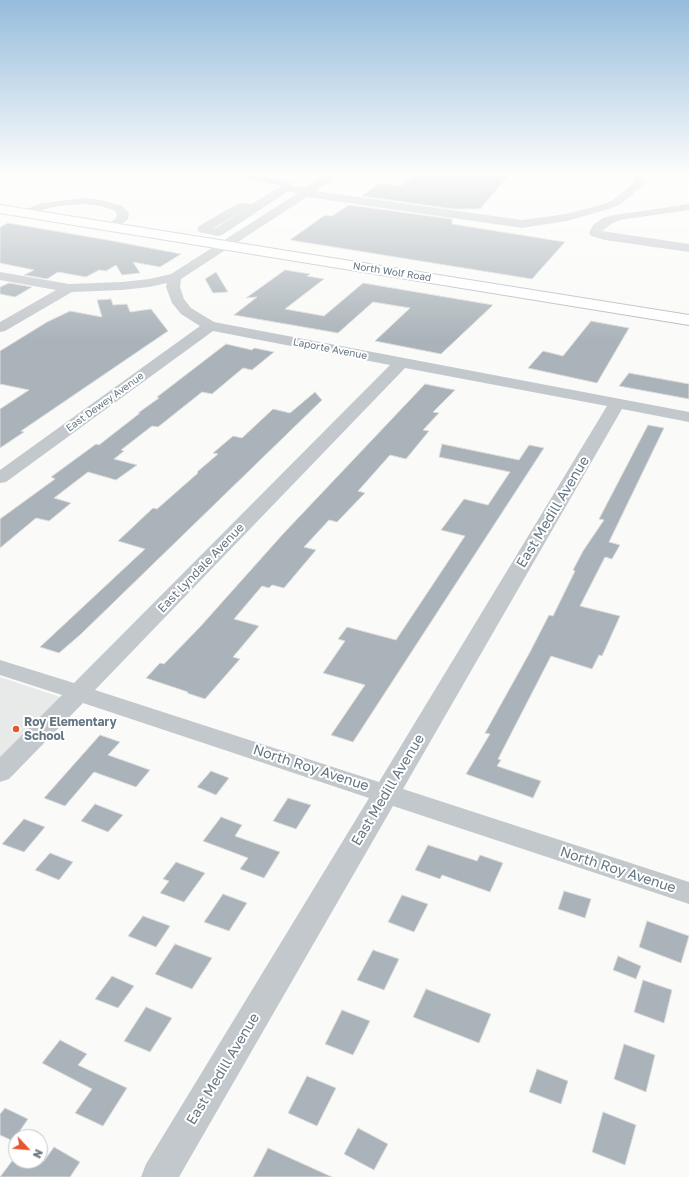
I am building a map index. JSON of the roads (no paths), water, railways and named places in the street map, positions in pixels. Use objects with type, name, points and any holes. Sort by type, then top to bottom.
[{"type":"main road","name":"North Wolf Road","points":[[129,230],[689,320]]},
{"type":"street","points":[[0,276],[69,288],[122,286],[149,283],[175,276],[248,230]]},
{"type":"street","points":[[596,230],[595,232],[605,236],[689,248]]},
{"type":"street","name":"Laporte Avenue","points":[[175,276],[173,288],[177,300],[186,311],[210,326],[689,417]]},
{"type":"street","points":[[0,328],[69,288]]},
{"type":"street","name":"East Dewey Avenue","points":[[0,478],[210,326]]},
{"type":"street","name":"East Lyndale Avenue","points":[[0,773],[401,363]]},
{"type":"street","name":"East Medill Avenue","points":[[159,1177],[618,404]]},
{"type":"street","name":"North Roy Avenue","points":[[0,667],[689,893]]},
{"type":"place","name":"Roy Elementary School","points":[[16,729]]}]
